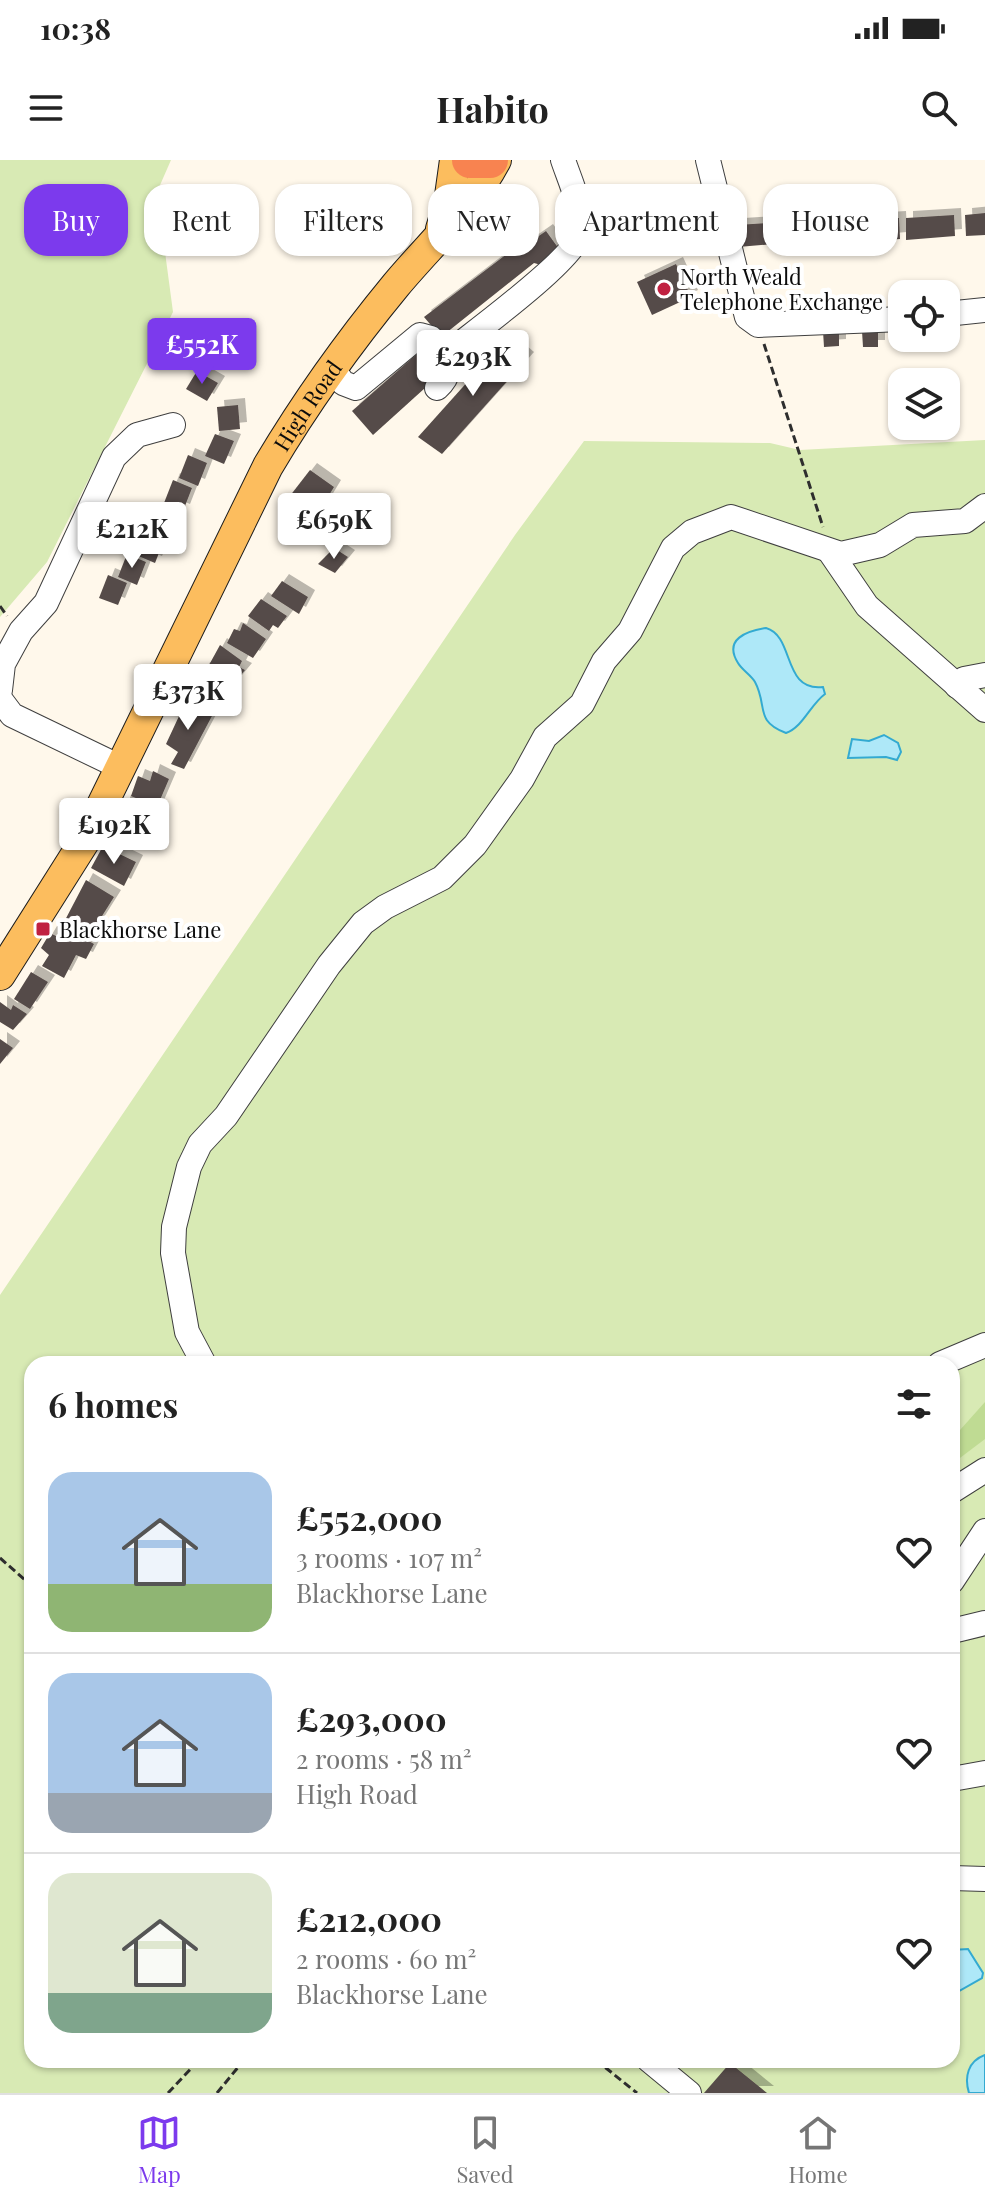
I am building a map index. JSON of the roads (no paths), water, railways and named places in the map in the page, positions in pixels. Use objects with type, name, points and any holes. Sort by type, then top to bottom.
[{"type":"highway","points":[[470,160],[493,160]]},
{"type":"main road","name":"High Road","points":[[452,184],[455,160]]},
{"type":"main road","name":"High Road","points":[[478,184],[493,160]]},
{"type":"main road","name":"High Road","points":[[0,975],[68,869],[122,768],[268,466],[332,367],[428,249]]},
{"type":"street","points":[[442,350],[451,351],[557,263],[578,240],[579,211],[563,160]]},
{"type":"street","points":[[708,160],[747,317],[758,325],[888,320]]},
{"type":"street","points":[[960,313],[985,310]]},
{"type":"street","points":[[332,367],[343,383],[356,388],[420,335],[427,335],[442,350],[449,369],[437,388]]},
{"type":"street","points":[[0,690],[3,664],[21,631],[46,603],[114,457],[137,435],[173,425]]},
{"type":"street","points":[[200,1356],[187,1332],[173,1253],[174,1227],[189,1167],[200,1144],[226,1116],[329,965],[374,914],[442,878],[475,845],[522,779],[545,737],[582,704],[604,661],[630,631],[665,559],[682,539],[719,519],[731,517],[754,522],[841,554],[880,545],[913,525],[956,523],[974,516],[985,506]]},
{"type":"street","points":[[830,552],[867,606],[985,710]]},
{"type":"street","points":[[957,686],[964,679],[985,675]]},
{"type":"street","points":[[0,699],[12,715],[122,768]]},
{"type":"street","points":[[959,1356],[985,1345]]},
{"type":"street","points":[[960,1486],[985,1470]]},
{"type":"street","points":[[960,1569],[985,1531]]},
{"type":"street","points":[[960,1629],[985,1623]]},
{"type":"street","points":[[960,1778],[985,1773]]},
{"type":"street","points":[[960,1878],[985,1879]]},
{"type":"street","points":[[659,2068],[689,2093]]},
{"type":"water","points":[[766,628],[781,641],[801,681],[810,686],[823,687],[825,694],[797,726],[786,733],[769,723],[755,682],[734,655],[733,648],[739,638]]},
{"type":"water","points":[[884,735],[898,743],[901,752],[897,760],[886,757],[848,758],[852,739],[869,741]]},
{"type":"water","points":[[968,1949],[983,1973],[982,1978],[960,1990],[960,1950]]},
{"type":"water","points":[[985,2055],[985,2093],[969,2093],[967,2081],[971,2065]]},
{"type":"place","name":"North Weald Telephone Exchange","points":[[664,289]]},
{"type":"place","name":"Blackhorse Lane","points":[[43,929]]}]
